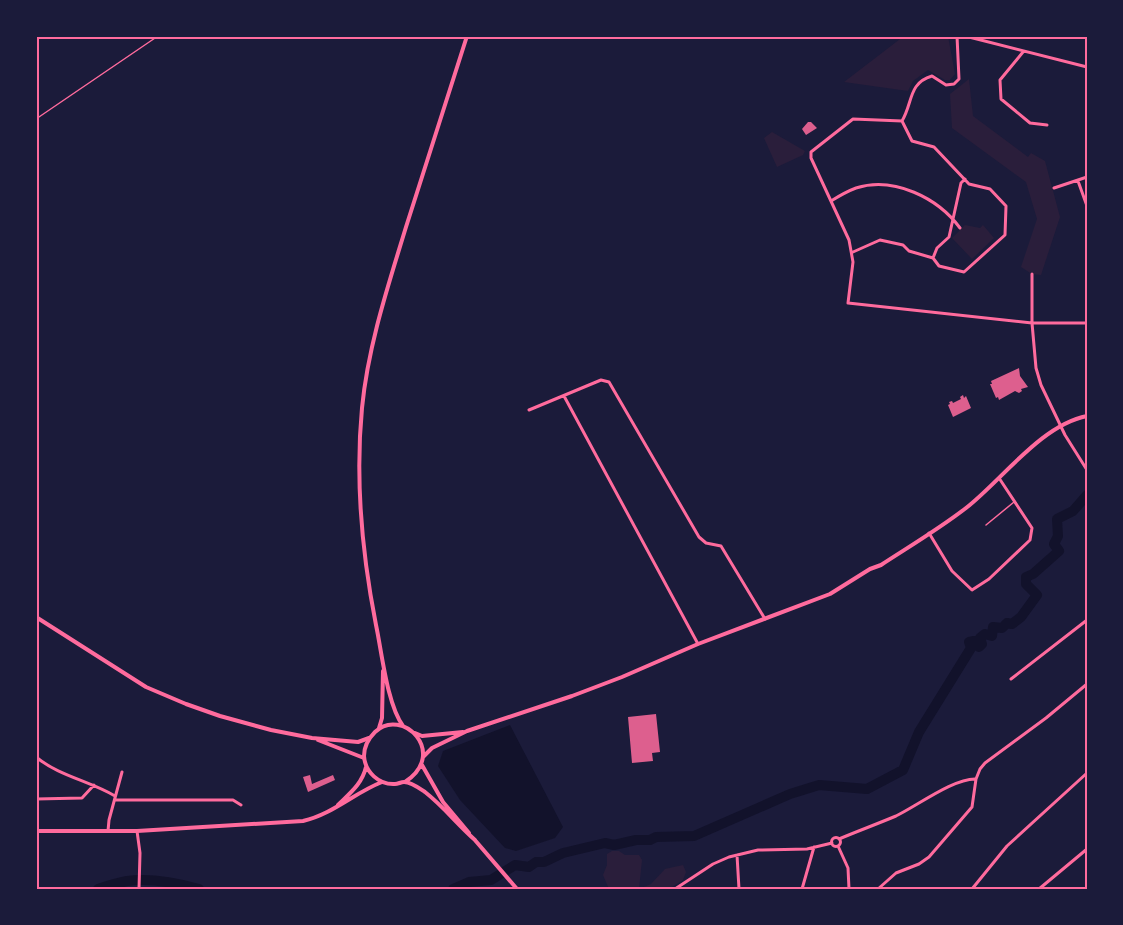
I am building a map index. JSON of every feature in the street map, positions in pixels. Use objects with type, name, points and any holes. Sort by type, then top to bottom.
[{"type":"main road","points":[[467,36],[386,292],[370,351],[359,444],[360,507],[371,597],[396,716],[403,726],[422,736],[467,731]]},
{"type":"main road","points":[[423,757],[432,748],[467,731],[602,685],[698,644],[830,594],[870,569],[881,565],[968,507],[1027,452],[1060,426],[1087,416]]},
{"type":"main road","points":[[36,617],[146,687],[220,716],[312,738],[358,742],[369,738]]},
{"type":"main road","points":[[333,810],[358,786],[364,776],[366,767],[364,748],[369,738],[379,728],[382,718],[383,661]]},
{"type":"main road","points":[[379,728],[391,725],[403,726]]},
{"type":"main road","points":[[366,767],[382,782],[394,784],[405,782],[415,775],[422,765],[423,757],[422,745],[413,732]]},
{"type":"main road","points":[[312,738],[364,758]]},
{"type":"main road","points":[[422,765],[443,802],[516,888]]},
{"type":"main road","points":[[36,831],[137,831],[283,823],[319,817],[382,782]]},
{"type":"main road","points":[[405,782],[426,793],[475,840]]},
{"type":"street","points":[[853,252],[880,240],[903,245],[909,251],[933,258],[939,266],[964,272],[1005,236],[1006,206],[990,189],[969,184],[934,147],[912,141],[902,121],[919,82],[932,76],[950,86],[959,78],[957,36]]},
{"type":"street","points":[[965,36],[1087,67]]},
{"type":"street","points":[[1023,51],[1020,58],[1000,80],[1001,99],[1030,123],[1047,125]]},
{"type":"street","points":[[902,121],[853,119],[811,152],[811,158],[853,252],[848,303],[1032,323],[1087,323]]},
{"type":"street","points":[[1054,188],[1087,177]]},
{"type":"street","points":[[933,258],[937,248],[949,237],[961,183],[965,179]]},
{"type":"street","points":[[1078,181],[1087,206]]},
{"type":"street","points":[[831,201],[856,188],[879,184],[915,191],[952,217],[960,228]]},
{"type":"street","points":[[1032,274],[1032,323],[1036,368],[1060,426],[1087,470]]},
{"type":"street","points":[[529,410],[601,380],[612,385],[699,537],[706,543],[721,546],[765,619]]},
{"type":"street","points":[[564,396],[698,644]]},
{"type":"street","points":[[929,533],[951,571],[972,590],[989,579],[1029,540],[1032,528],[999,478]]},
{"type":"street","points":[[1011,679],[1087,620]]},
{"type":"street","points":[[878,889],[896,873],[919,864],[929,857],[972,807],[976,779],[985,763],[1087,684]]},
{"type":"street","points":[[36,757],[51,768],[95,784],[115,798],[233,800],[241,805]]},
{"type":"street","points":[[108,831],[122,772]]},
{"type":"street","points":[[972,889],[1007,846],[1087,773]]},
{"type":"street","points":[[675,889],[713,864],[737,855],[759,850],[814,848],[832,843],[834,838],[839,839],[897,815],[955,784],[968,779],[976,779]]},
{"type":"street","points":[[36,799],[80,799],[95,784]]},
{"type":"street","points":[[137,831],[140,853],[139,887]]},
{"type":"street","points":[[838,846],[841,844],[839,839]]},
{"type":"street","points":[[832,843],[838,846],[848,868],[849,889]]},
{"type":"street","points":[[802,889],[814,848]]},
{"type":"street","points":[[1039,889],[1087,849]]},
{"type":"street","points":[[737,855],[739,889]]},
{"type":"lane","points":[[986,525],[1014,501]]},
{"type":"path","points":[[36,119],[158,36]]},
{"type":"shaded area","points":[[904,36],[948,36],[955,74],[950,80],[945,80],[928,70],[913,81],[908,91],[844,82]]},
{"type":"shaded area","points":[[969,79],[973,116],[1028,157],[1031,153],[1045,161],[1060,217],[1041,275],[1032,274],[1021,267],[1037,219],[1026,182],[952,128],[950,94]]},
{"type":"shaded area","points":[[772,132],[805,151],[803,155],[777,167],[764,138]]},
{"type":"shaded area","points":[[965,225],[980,228],[983,225],[994,238],[972,259],[952,238]]},
{"type":"shaded area","points":[[510,725],[563,827],[555,838],[516,851],[505,848],[460,800],[438,766],[443,751]]},
{"type":"shaded area","points":[[619,851],[625,855],[639,855],[642,860],[639,889],[609,889],[603,875],[607,865],[607,854]]},
{"type":"shaded area","points":[[683,865],[686,872],[683,880],[669,889],[639,889],[651,884],[665,869]]},
{"type":"building","points":[[808,122],[817,128],[806,135],[802,129]]},
{"type":"building","points":[[1019,368],[1020,376],[1028,387],[999,400],[998,397],[996,398],[990,384],[992,384],[991,381]]},
{"type":"building","points":[[963,395],[964,398],[966,396],[971,408],[953,417],[949,402],[953,403],[961,399]]},
{"type":"building","points":[[656,714],[660,752],[652,753],[653,761],[632,763],[628,717]]},
{"type":"building","points":[[310,775],[312,784],[333,775],[335,780],[308,792],[303,777]]},
{"type":"waterway","points":[[453,889],[469,882],[491,880],[515,865],[529,867],[536,862],[544,862],[563,853],[605,843],[614,845],[636,840],[650,840],[656,837],[694,836],[790,794],[819,785],[867,789],[903,770],[919,732],[971,648],[969,642],[974,641],[979,647],[982,644],[980,638],[985,634],[992,636],[993,627],[1002,628],[1007,623],[1012,624],[1021,617],[1037,595],[1026,584],[1026,577],[1033,574],[1059,551],[1054,544],[1058,536],[1057,519],[1073,511],[1087,495]]},
{"type":"waterway","points":[[98,889],[127,881],[145,880],[199,889]]}]
